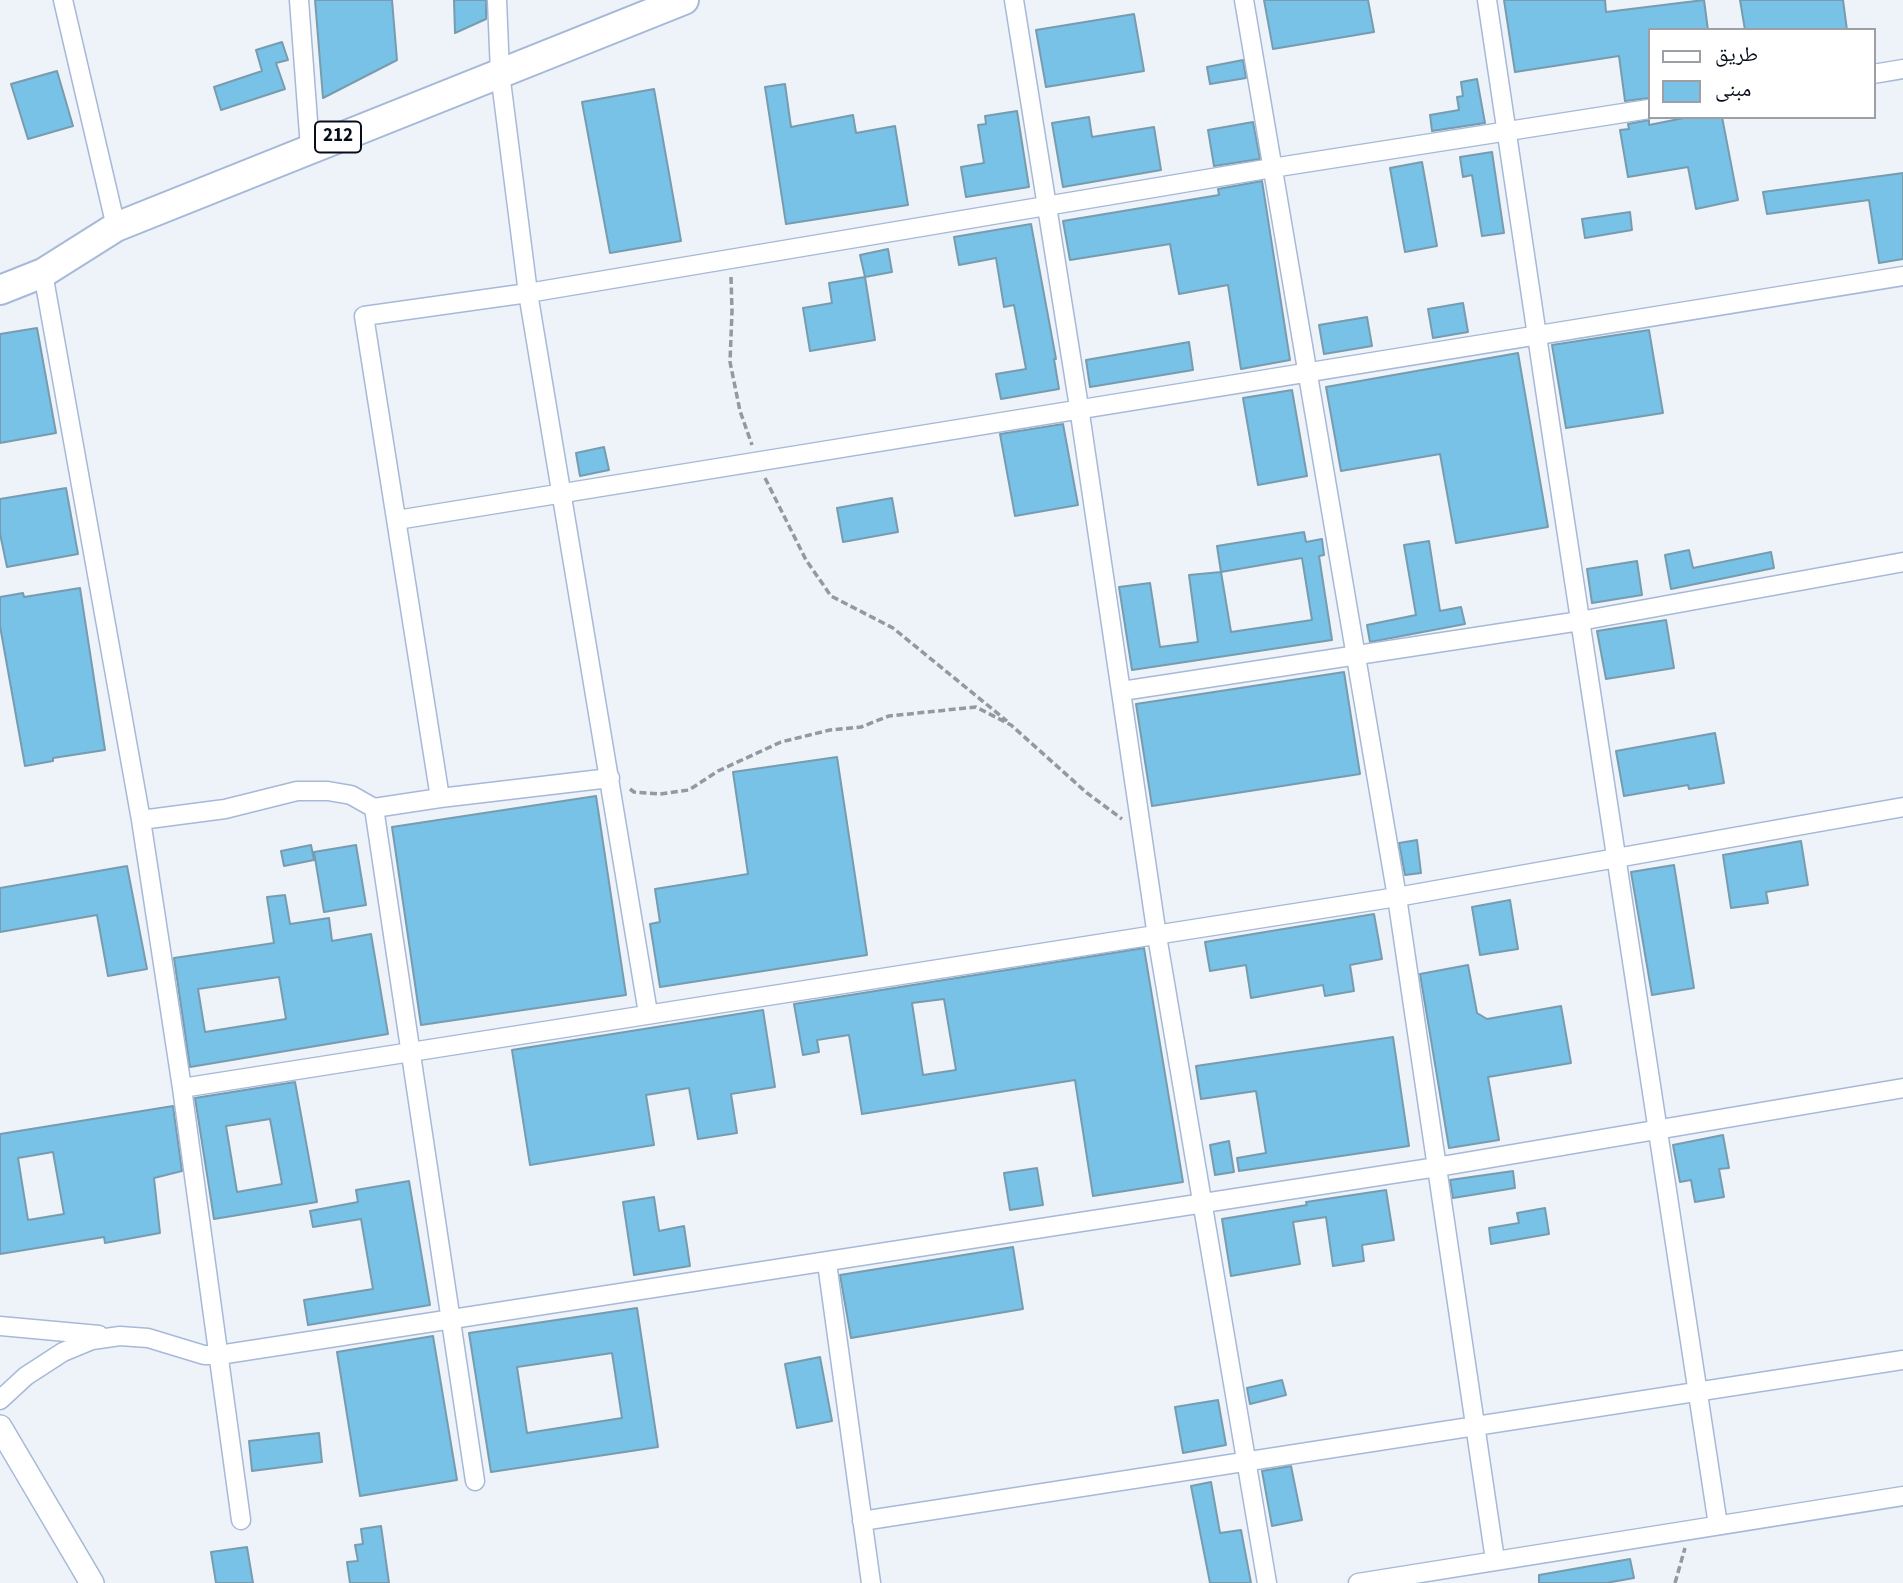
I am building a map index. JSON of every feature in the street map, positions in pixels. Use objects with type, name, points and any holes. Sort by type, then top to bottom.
[{"type":"main road","name":"212","points":[[0,290],[43,273],[117,227],[684,0]]},
{"type":"street","points":[[64,0],[117,227]]},
{"type":"street","points":[[299,0],[310,148]]},
{"type":"street","points":[[497,0],[500,73],[528,293],[648,1013]]},
{"type":"street","points":[[1013,0],[1079,407],[1157,936],[1267,1583]]},
{"type":"street","points":[[1244,0],[1397,897],[1495,1560]]},
{"type":"street","points":[[1488,0],[1718,1525]]},
{"type":"street","points":[[1875,74],[1903,69]]},
{"type":"street","points":[[440,798],[365,316],[528,293],[1272,168],[1647,109]]},
{"type":"street","points":[[43,273],[141,820],[182,1088],[241,1520]]},
{"type":"street","points":[[397,520],[1079,407],[1903,276]]},
{"type":"street","points":[[1122,691],[1580,621],[1903,562]]},
{"type":"street","points":[[141,820],[225,808],[298,791],[328,791],[351,795],[374,808],[610,778]]},
{"type":"street","points":[[182,1088],[1397,897],[1903,807]]},
{"type":"street","points":[[374,808],[475,1481]]},
{"type":"street","points":[[0,1326],[148,1338],[204,1354],[219,1355],[1437,1167],[1903,1088]]},
{"type":"street","points":[[827,1263],[871,1583]]},
{"type":"street","points":[[0,1400],[26,1376],[63,1352],[92,1340],[120,1336]]},
{"type":"street","points":[[862,1521],[1903,1360]]},
{"type":"street","points":[[0,1427],[92,1583]]},
{"type":"street","points":[[1358,1583],[1903,1496]]},
{"type":"path","points":[[730,259],[730,362],[740,411],[775,502],[806,559],[831,596],[893,628],[1011,724],[1087,793],[1126,823]]},
{"type":"path","points":[[610,778],[634,792],[660,794],[689,790],[718,771],[781,743],[830,730],[861,727],[889,716],[976,707],[1011,724]]},
{"type":"path","points":[[1675,1583],[1682,1555],[1695,1528]]},
{"type":"building","points":[[315,0],[392,0],[397,60],[323,98]]},
{"type":"building","points":[[454,0],[486,0],[486,19],[455,33]]},
{"type":"building","points":[[1264,0],[1368,0],[1374,32],[1273,49]]},
{"type":"building","points":[[1504,0],[1605,0],[1606,12],[1704,0],[1708,28],[1647,28],[1647,98],[1625,101],[1619,56],[1515,72]]},
{"type":"building","points":[[1740,0],[1843,0],[1847,28],[1745,28]]},
{"type":"building","points":[[1134,14],[1144,71],[1046,87],[1036,30]]},
{"type":"building","points":[[282,42],[288,60],[276,63],[285,89],[221,110],[214,87],[262,71],[256,50]]},
{"type":"building","points":[[1243,60],[1246,78],[1210,84],[1207,67]]},
{"type":"building","points":[[57,71],[73,126],[28,139],[11,84]]},
{"type":"building","points":[[1477,79],[1485,123],[1432,131],[1430,115],[1459,110],[1457,97],[1463,96],[1461,82]]},
{"type":"building","points":[[785,84],[791,127],[853,115],[856,133],[895,126],[908,205],[786,224],[765,87]]},
{"type":"building","points":[[654,89],[681,241],[610,253],[582,102]]},
{"type":"building","points":[[1017,111],[1029,187],[966,197],[961,167],[984,163],[978,125],[986,124],[985,116]]},
{"type":"building","points":[[1089,117],[1092,137],[1154,127],[1161,170],[1063,187],[1052,123]]},
{"type":"building","points":[[1679,119],[1722,119],[1738,200],[1696,209],[1688,167],[1628,177],[1620,130],[1629,129],[1628,124],[1649,120],[1649,125]]},
{"type":"building","points":[[1253,122],[1260,159],[1214,166],[1208,130]]},
{"type":"building","points":[[1492,152],[1504,233],[1482,236],[1472,175],[1463,177],[1460,157]]},
{"type":"building","points":[[1422,162],[1437,246],[1405,252],[1390,168]]},
{"type":"building","points":[[1903,173],[1903,259],[1879,263],[1869,200],[1767,214],[1763,192]]},
{"type":"building","points":[[1262,181],[1290,360],[1241,369],[1228,285],[1179,294],[1170,244],[1070,260],[1063,221],[1219,195],[1218,189]]},
{"type":"building","points":[[1630,212],[1632,230],[1585,238],[1582,219]]},
{"type":"building","points":[[1031,224],[1059,389],[1001,399],[996,374],[1026,369],[1014,305],[1004,307],[996,258],[959,265],[954,237]]},
{"type":"building","points":[[888,249],[892,272],[865,277],[860,255]]},
{"type":"building","points":[[865,277],[875,340],[810,351],[803,308],[832,303],[829,283]]},
{"type":"building","points":[[1463,303],[1468,332],[1433,338],[1428,309]]},
{"type":"building","points":[[1367,317],[1372,346],[1324,354],[1319,325]]},
{"type":"building","points":[[37,328],[56,433],[0,443],[0,334]]},
{"type":"building","points":[[1649,330],[1663,413],[1566,428],[1552,345]]},
{"type":"building","points":[[1189,342],[1193,370],[1090,387],[1086,360]]},
{"type":"building","points":[[1518,353],[1548,527],[1456,543],[1440,454],[1341,471],[1326,387]]},
{"type":"building","points":[[1292,390],[1307,476],[1258,485],[1243,398]]},
{"type":"building","points":[[1063,424],[1078,505],[1015,516],[1000,434]]},
{"type":"building","points":[[604,447],[609,470],[580,476],[576,453]]},
{"type":"building","points":[[66,488],[78,554],[7,567],[0,534],[0,499]]},
{"type":"building","points":[[892,498],[898,532],[843,542],[837,508]]},
{"type":"building","points":[[1304,532],[1306,542],[1322,539],[1324,555],[1319,556],[1332,640],[1132,670],[1119,587],[1150,583],[1160,647],[1198,642],[1189,575],[1221,572],[1217,546]],"holes":[[[1302,558],[1312,620],[1231,632],[1221,572]]]},
{"type":"building","points":[[1429,541],[1440,611],[1461,607],[1465,624],[1370,642],[1367,625],[1416,615],[1404,545]]},
{"type":"building","points":[[1689,550],[1693,568],[1771,552],[1774,568],[1671,589],[1665,555]]},
{"type":"building","points":[[1637,561],[1642,595],[1592,603],[1587,569]]},
{"type":"building","points":[[80,588],[105,750],[53,758],[53,761],[25,766],[0,626],[0,597],[23,593],[24,597]]},
{"type":"building","points":[[1666,620],[1674,668],[1606,679],[1597,631]]},
{"type":"building","points":[[1344,672],[1360,774],[1152,806],[1136,704]]},
{"type":"building","points":[[1715,733],[1724,783],[1689,789],[1688,785],[1624,796],[1616,751]]},
{"type":"building","points":[[837,757],[867,955],[660,987],[650,924],[660,922],[655,889],[748,874],[733,772]]},
{"type":"building","points":[[596,796],[626,995],[421,1025],[392,827]]},
{"type":"building","points":[[1417,840],[1421,873],[1405,875],[1399,843]]},
{"type":"building","points":[[1801,841],[1808,885],[1766,892],[1768,903],[1731,908],[1723,855]]},
{"type":"building","points":[[311,845],[314,860],[284,866],[281,851]]},
{"type":"building","points":[[356,845],[366,905],[324,912],[314,852]]},
{"type":"building","points":[[1674,865],[1694,988],[1652,995],[1631,872]]},
{"type":"building","points":[[127,866],[147,969],[108,976],[97,915],[0,932],[0,888]]},
{"type":"building","points":[[285,895],[290,924],[329,918],[332,941],[371,934],[388,1034],[190,1067],[174,958],[274,943],[267,897]],"holes":[[[279,977],[286,1019],[205,1032],[198,989]]]},
{"type":"building","points":[[1510,900],[1518,949],[1480,955],[1472,907]]},
{"type":"building","points":[[1374,914],[1382,959],[1350,965],[1354,991],[1325,996],[1323,985],[1251,998],[1246,965],[1210,971],[1205,942]]},
{"type":"building","points":[[1144,948],[1183,1182],[1093,1196],[1075,1080],[862,1114],[849,1035],[817,1040],[819,1052],[803,1055],[794,1004]],"holes":[[[944,999],[956,1070],[923,1075],[912,1003]]]},
{"type":"building","points":[[1468,965],[1477,1013],[1487,1019],[1561,1006],[1571,1063],[1488,1077],[1499,1140],[1449,1148],[1420,974]]},
{"type":"building","points":[[763,1010],[775,1087],[731,1094],[737,1133],[698,1139],[689,1088],[646,1095],[654,1145],[530,1165],[512,1050]]},
{"type":"building","points":[[1393,1037],[1409,1146],[1239,1171],[1237,1158],[1266,1153],[1256,1091],[1201,1099],[1196,1066]]},
{"type":"building","points":[[295,1082],[317,1202],[214,1219],[195,1098]],"holes":[[[270,1119],[282,1184],[237,1192],[226,1126]]]},
{"type":"building","points":[[173,1106],[182,1171],[154,1178],[160,1233],[105,1243],[104,1237],[0,1254],[0,1134]],"holes":[[[53,1152],[64,1214],[28,1220],[18,1158]]]},
{"type":"building","points":[[1723,1135],[1729,1168],[1719,1169],[1724,1197],[1695,1202],[1691,1180],[1680,1182],[1673,1145]]},
{"type":"building","points":[[1229,1141],[1234,1172],[1215,1175],[1210,1145]]},
{"type":"building","points":[[1037,1168],[1043,1205],[1010,1210],[1004,1173]]},
{"type":"building","points":[[1513,1171],[1515,1188],[1453,1198],[1450,1180]]},
{"type":"building","points":[[409,1181],[430,1305],[308,1325],[304,1300],[373,1289],[361,1219],[313,1227],[310,1211],[358,1202],[356,1190]]},
{"type":"building","points":[[1386,1190],[1394,1240],[1362,1245],[1364,1261],[1333,1266],[1326,1217],[1293,1222],[1300,1264],[1231,1276],[1222,1219],[1307,1205],[1306,1202]]},
{"type":"building","points":[[654,1197],[659,1231],[684,1226],[690,1266],[634,1275],[623,1202]]},
{"type":"building","points":[[1545,1208],[1549,1234],[1491,1244],[1489,1228],[1519,1223],[1517,1213]]},
{"type":"building","points":[[1013,1247],[1023,1309],[851,1338],[840,1275]]},
{"type":"building","points":[[637,1308],[658,1447],[491,1472],[469,1333]],"holes":[[[612,1353],[622,1418],[527,1433],[517,1367]]]},
{"type":"building","points":[[433,1336],[457,1480],[360,1496],[337,1352]]},
{"type":"building","points":[[820,1357],[832,1421],[797,1428],[785,1364]]},
{"type":"building","points":[[1282,1380],[1286,1395],[1250,1404],[1247,1388]]},
{"type":"building","points":[[1218,1400],[1226,1445],[1183,1453],[1175,1407]]},
{"type":"building","points":[[319,1433],[322,1462],[252,1471],[249,1441]]},
{"type":"building","points":[[1291,1466],[1302,1520],[1272,1526],[1262,1471]]},
{"type":"building","points":[[1211,1482],[1220,1533],[1241,1530],[1251,1583],[1210,1583],[1191,1486]]},
{"type":"building","points":[[381,1526],[389,1583],[350,1583],[347,1562],[358,1561],[355,1545],[363,1544],[361,1529]]},
{"type":"building","points":[[247,1547],[253,1583],[216,1583],[211,1552]]},
{"type":"building","points":[[1630,1559],[1634,1578],[1606,1583],[1539,1583],[1539,1575]]}]
